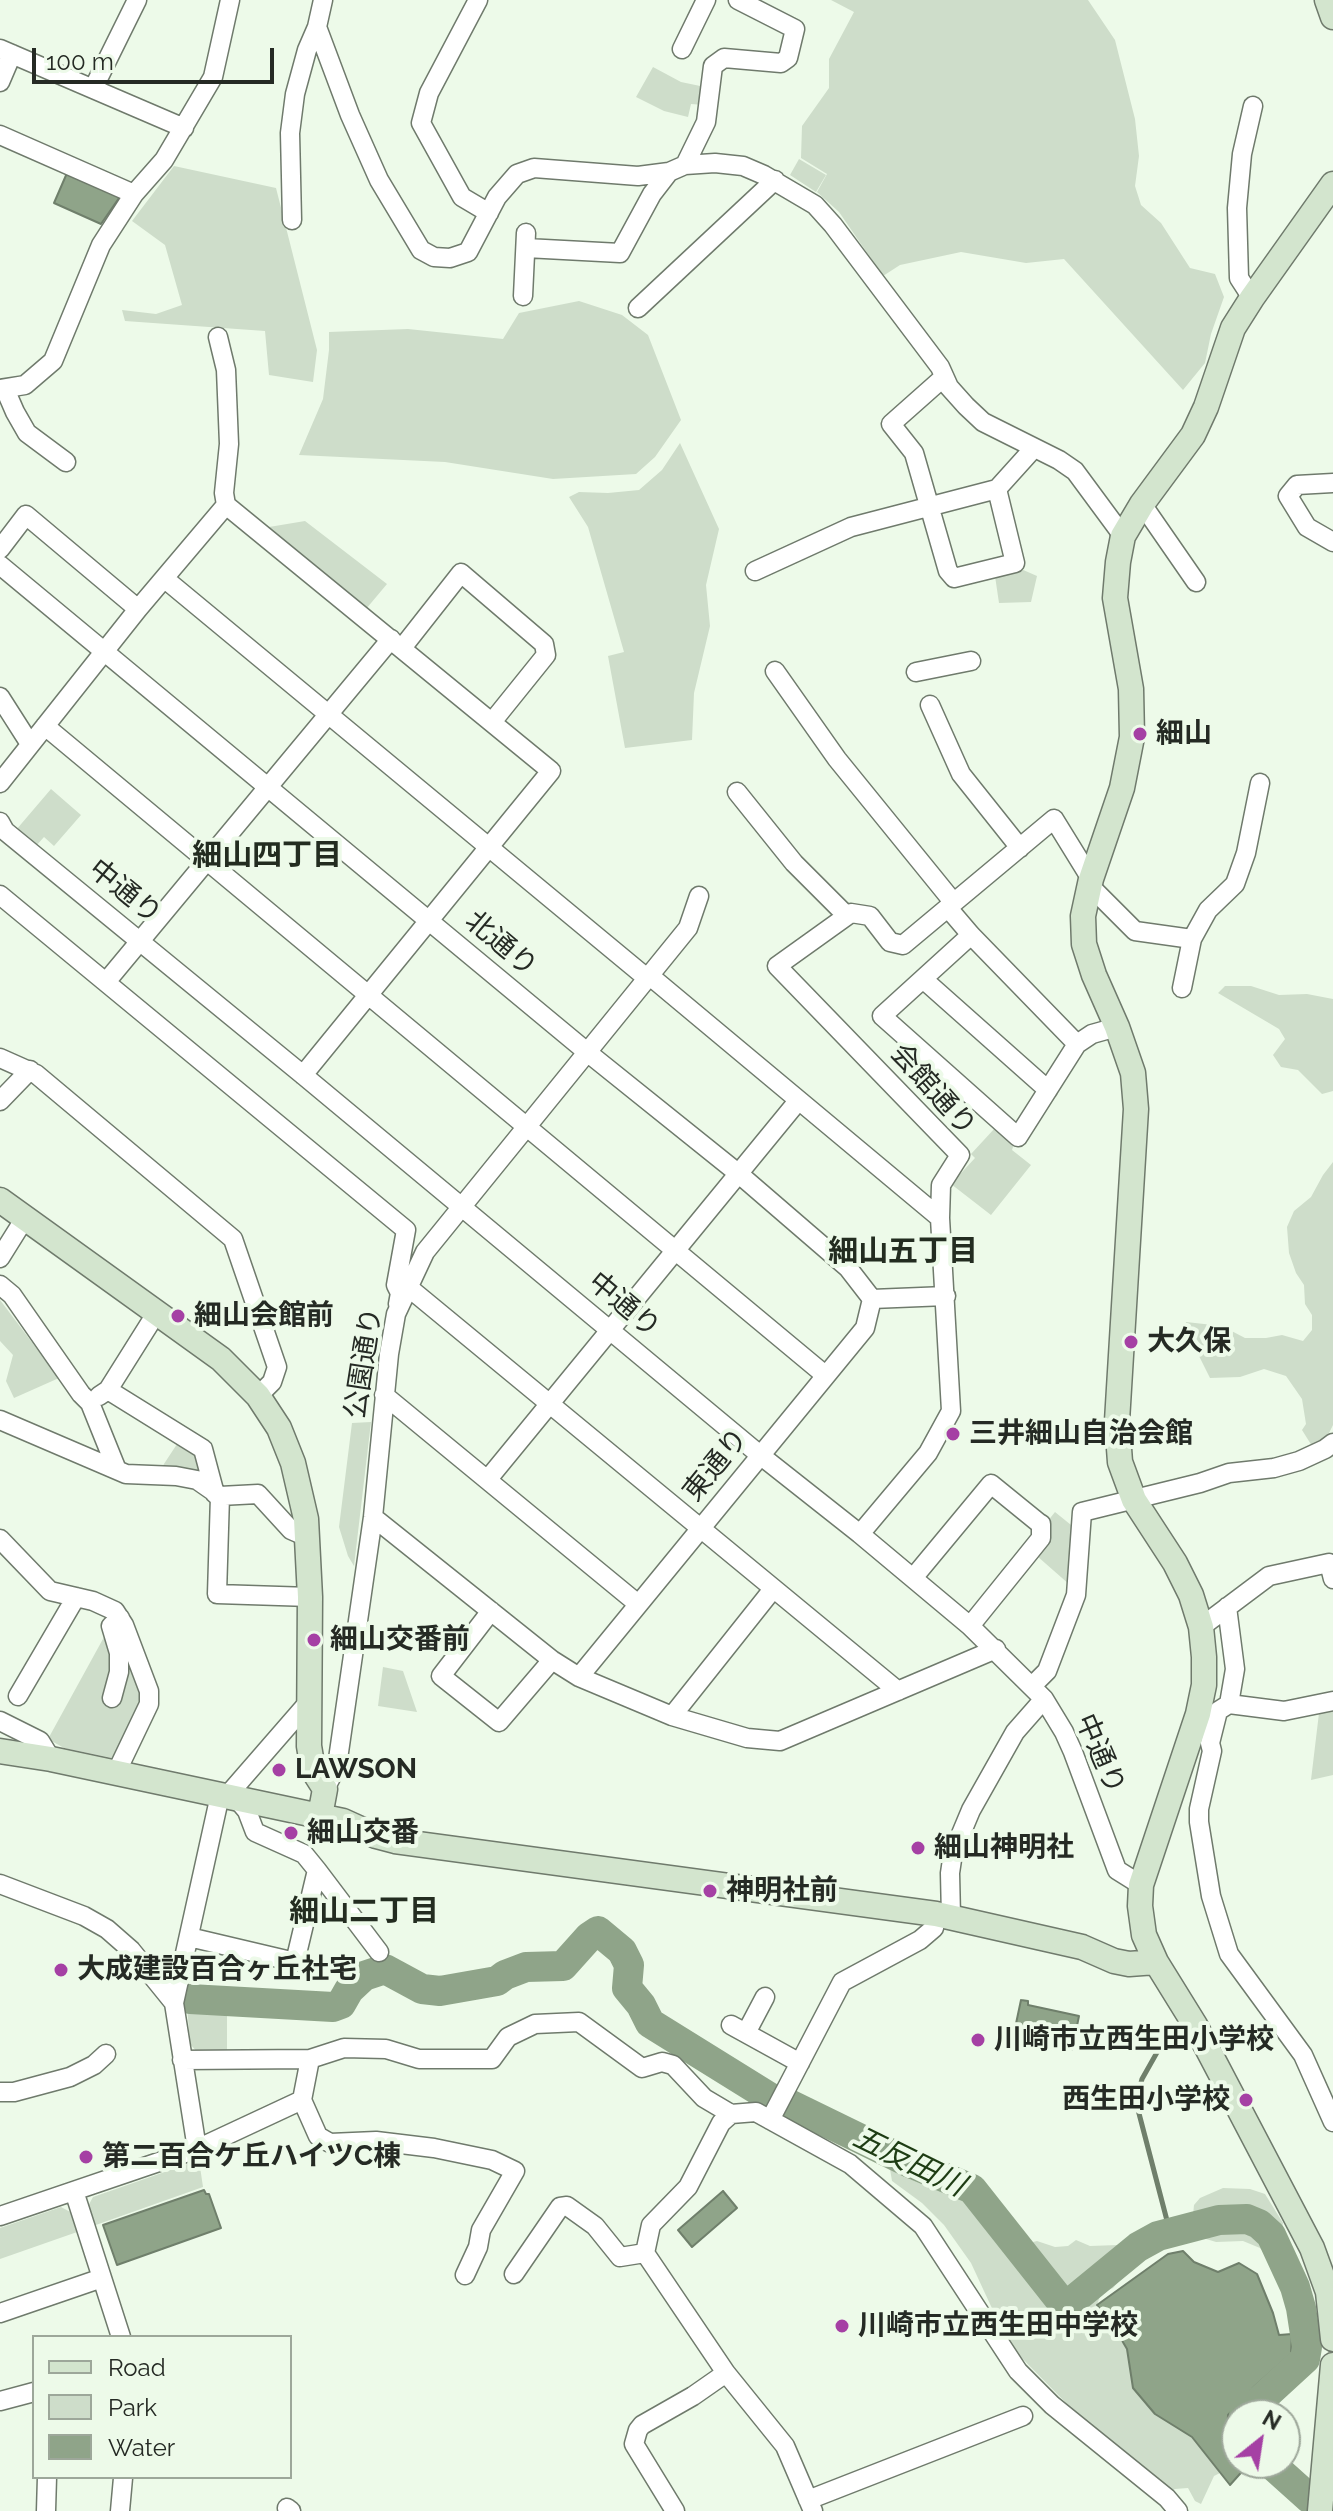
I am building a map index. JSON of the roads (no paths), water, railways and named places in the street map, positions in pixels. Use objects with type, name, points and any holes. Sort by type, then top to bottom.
[{"type":"main road","points":[[1327,0],[1333,17]]},
{"type":"main road","points":[[1333,184],[1233,328],[1185,461],[1142,504],[1123,536],[1115,598],[1131,689],[1132,737],[1122,788],[1090,883],[1083,916],[1084,944],[1133,1073],[1136,1109],[1117,1421],[1120,1462],[1134,1500],[1175,1563],[1191,1595],[1201,1627],[1204,1685],[1198,1714],[1141,1885],[1144,1935],[1312,2248],[1328,2292],[1333,2339]]},
{"type":"main road","points":[[0,1200],[221,1359],[258,1396],[279,1428],[293,1463],[307,1537],[310,1597],[307,1704],[310,1758],[313,1770],[325,1789],[320,1816]]},
{"type":"main road","points":[[0,1751],[343,1821],[395,1841],[943,1916],[1082,1947],[1114,1961],[1129,1964],[1156,1962]]},
{"type":"main road","points":[[1320,2506],[1333,2365]]},
{"type":"street","points":[[93,89],[137,0]]},
{"type":"street","points":[[66,462],[27,433],[3,389],[25,385],[53,361],[101,245],[134,194],[164,160],[213,77],[230,0]]},
{"type":"street","points":[[292,220],[290,133],[295,94],[323,0]]},
{"type":"street","points":[[478,0],[429,93],[421,123],[462,197],[489,213]]},
{"type":"street","points":[[682,49],[706,0]]},
{"type":"street","points":[[523,296],[526,240],[620,253],[652,194],[677,169],[706,122],[713,66],[724,58],[781,63],[788,58],[795,29],[738,0]]},
{"type":"street","points":[[317,27],[350,115],[379,180],[421,250],[434,257],[450,258],[468,252],[497,197],[517,174],[534,168],[638,176],[715,163],[743,166],[775,180],[815,205],[940,367],[966,406],[983,422],[1075,471],[1123,536]]},
{"type":"street","points":[[0,82],[6,52],[184,128]]},
{"type":"street","points":[[1252,298],[1239,278],[1237,208],[1242,154],[1253,106]]},
{"type":"street","points":[[0,135],[134,194]]},
{"type":"street","points":[[638,308],[775,180]]},
{"type":"street","points":[[218,337],[226,370],[229,444],[224,493],[226,505],[551,771],[303,1075]]},
{"type":"street","points":[[944,377],[891,424],[914,453],[948,571],[954,578],[1015,563],[997,489]]},
{"type":"street","points":[[755,571],[851,527],[997,489],[1034,448]]},
{"type":"street","points":[[1333,483],[1297,485],[1288,496],[1307,527],[1333,542]]},
{"type":"street","points":[[1142,504],[1196,582]]},
{"type":"street","points":[[0,783],[138,609],[226,505]]},
{"type":"street","points":[[0,549],[26,515],[138,609]]},
{"type":"street","name":"北通り","points":[[0,565],[587,1052],[739,1174],[848,1268],[872,1299]]},
{"type":"street","points":[[106,982],[329,714],[461,573],[544,644],[546,655],[492,722]]},
{"type":"street","points":[[165,579],[940,1218]]},
{"type":"street","points":[[916,672],[971,661]]},
{"type":"street","points":[[775,671],[837,759],[971,935],[1077,1044]]},
{"type":"street","points":[[0,697],[30,744]]},
{"type":"street","points":[[930,705],[961,774],[1020,848]]},
{"type":"street","points":[[45,726],[825,1375]]},
{"type":"street","points":[[1182,988],[1192,939],[1208,910],[1235,884],[1246,853],[1260,783]]},
{"type":"street","points":[[737,792],[794,863],[849,914],[870,916],[890,942],[903,945],[1054,819],[1090,883],[1135,931],[1192,939]]},
{"type":"street","name":"中通り","points":[[0,822],[5,831],[996,1649],[1038,1692],[1064,1732],[1117,1870],[1141,1885]]},
{"type":"street","points":[[0,895],[406,1230],[396,1285],[400,1293],[396,1314]]},
{"type":"street","name":"公園通り","points":[[325,1789],[337,1766],[373,1517],[384,1395],[396,1314],[425,1252],[688,928],[699,896]]},
{"type":"street","name":"会館通り","points":[[849,914],[777,966],[960,1155],[941,1185],[940,1218],[951,1411],[928,1453],[860,1534]]},
{"type":"street","points":[[971,935],[882,1016],[1018,1137],[1077,1044],[1092,1034],[1117,1027]]},
{"type":"street","points":[[923,979],[1048,1090]]},
{"type":"street","points":[[0,1058],[30,1070],[233,1239],[277,1367],[272,1382],[258,1396]]},
{"type":"street","points":[[0,1101],[30,1070]]},
{"type":"street","points":[[488,1479],[798,1101]]},
{"type":"street","points":[[0,1258],[25,1218]]},
{"type":"street","points":[[0,1285],[12,1295],[90,1403],[117,1470]]},
{"type":"street","points":[[408,1287],[898,1691]]},
{"type":"street","points":[[872,1299],[946,1296]]},
{"type":"street","name":"東通り","points":[[579,1677],[865,1328],[872,1299]]},
{"type":"street","points":[[90,1403],[108,1390],[157,1312]]},
{"type":"street","points":[[108,1390],[203,1449],[217,1495],[217,1594],[310,1597]]},
{"type":"street","points":[[384,1395],[638,1604]]},
{"type":"street","points":[[0,1420],[126,1474],[197,1480],[217,1495],[258,1494],[291,1530],[307,1537]]},
{"type":"street","points":[[770,2120],[842,1982],[920,1940],[943,1916],[953,1853],[971,1810],[1038,1692],[1076,1595],[1082,1512],[1229,1473],[1274,1468],[1299,1461],[1333,1443]]},
{"type":"street","points":[[913,1578],[991,1484],[1041,1524],[1041,1538],[970,1626]]},
{"type":"street","points":[[373,1517],[552,1660],[579,1677],[672,1716],[747,1738],[780,1741],[996,1649]]},
{"type":"street","points":[[0,1539],[50,1591],[93,1601],[115,1611],[124,1625],[149,1691],[149,1704],[116,1773]]},
{"type":"street","points":[[1201,1627],[1269,1576],[1329,1563],[1333,1579]]},
{"type":"street","points":[[672,1716],[773,1589]]},
{"type":"street","points":[[18,1696],[76,1597]]},
{"type":"street","points":[[1227,1607],[1235,1669],[1229,1704]]},
{"type":"street","points":[[491,1611],[441,1676],[499,1722],[552,1660]]},
{"type":"street","points":[[112,1698],[119,1672],[119,1653],[111,1626],[120,1618]]},
{"type":"street","points":[[1333,1701],[1284,1711],[1229,1704],[1218,1711],[1199,1809],[1211,1896],[1229,1954],[1303,2055],[1333,2122]]},
{"type":"street","points":[[197,2149],[174,2003],[189,1937],[227,1796],[307,1704]]},
{"type":"street","points":[[0,1721],[40,1741],[51,1759]]},
{"type":"street","points":[[227,1796],[247,1811],[255,1832],[304,1854],[379,1952]]},
{"type":"street","points":[[189,1937],[295,1962],[317,1870]]},
{"type":"street","points":[[0,1884],[84,1916],[107,1929],[131,1950],[174,2003]]},
{"type":"street","points":[[765,1997],[739,2029],[800,2063]]},
{"type":"street","points":[[182,2060],[310,2059],[344,2048],[386,2049],[419,2059],[492,2059],[508,2037],[535,2024],[579,2022],[642,2068],[662,2062],[673,2065],[704,2098],[731,2114],[756,2112],[850,2164],[923,2226],[1018,2371],[1052,2405],[1167,2498],[1178,2511]]},
{"type":"street","points":[[0,2092],[28,2090],[70,2077],[94,2065],[106,2054]]},
{"type":"street","points":[[310,2059],[302,2100],[318,2136],[330,2143],[376,2141],[434,2148],[492,2160],[515,2171],[481,2230],[478,2247],[465,2275]]},
{"type":"street","points":[[0,2216],[197,2149],[302,2100]]},
{"type":"street","points":[[731,2114],[721,2123],[688,2187],[651,2225],[645,2253],[726,2373],[785,2446],[810,2505],[1023,2416]]},
{"type":"street","points":[[74,2191],[120,2335]]},
{"type":"street","points":[[514,2274],[560,2207],[567,2206],[595,2226],[620,2257],[645,2253]]},
{"type":"street","points":[[0,2313],[102,2278]]},
{"type":"street","points":[[675,2511],[634,2444],[638,2430],[726,2373]]},
{"type":"street","points":[[0,2401],[32,2393]]},
{"type":"street","points":[[46,2511],[47,2479]]},
{"type":"street","points":[[120,2511],[123,2479]]},
{"type":"water","points":[[67,173],[118,195],[101,224],[54,203]]},
{"type":"water","points":[[1021,2000],[1028,2001],[1028,2005],[1079,2016],[1072,2050],[1065,2049],[1065,2044],[1014,2033]]},
{"type":"water","points":[[204,2190],[209,2194],[221,2228],[117,2265],[103,2225]]},
{"type":"water","points":[[723,2191],[737,2208],[692,2247],[678,2230]]},
{"type":"water","points":[[1183,2251],[1194,2262],[1218,2272],[1239,2263],[1257,2274],[1279,2335],[1292,2334],[1291,2354],[1243,2399],[1221,2399],[1221,2474],[1192,2437],[1155,2414],[1133,2388],[1127,2349],[1097,2305],[1168,2254]]},
{"type":"waterway","name":"五反田川","points":[[190,1999],[333,2007],[341,2004],[349,1990],[364,1976],[385,1969],[422,1989],[440,1991],[497,1981],[526,1967],[563,1966],[598,1931],[622,1951],[629,1965],[627,1988],[650,2023],[774,2100]]},
{"type":"waterway","points":[[1164,2040],[1142,2079],[1136,2102],[1170,2232]]},
{"type":"waterway","name":"五反田川","points":[[787,2103],[910,2163],[972,2189],[1059,2299],[1071,2302],[1138,2247],[1158,2236],[1219,2220],[1247,2219],[1259,2224],[1271,2235],[1295,2287],[1307,2347],[1305,2359],[1261,2399]]},
{"type":"waterway","name":"五反田川","points":[[1288,2479],[1309,2498]]},
{"type":"place","name":"細山","points":[[1140,734]]},
{"type":"place","name":"細山会館前","points":[[178,1316]]},
{"type":"place","name":"大久保","points":[[1131,1342]]},
{"type":"place","name":"三井細山自治会館","points":[[953,1434]]},
{"type":"place","name":"細山交番前","points":[[314,1640]]},
{"type":"place","name":"LAWSON","points":[[279,1770]]},
{"type":"place","name":"細山交番","points":[[291,1833]]},
{"type":"place","name":"細山神明社","points":[[918,1848]]},
{"type":"place","name":"神明社前","points":[[710,1891]]},
{"type":"place","name":"大成建設百合ヶ丘社宅","points":[[61,1970]]},
{"type":"place","name":"川崎市立西生田小学校","points":[[978,2040]]},
{"type":"place","name":"西生田小学校","points":[[1246,2100]]},
{"type":"place","name":"第二百合ケ丘ハイツC棟","points":[[86,2157]]},
{"type":"place","name":"川崎市立西生田中学校","points":[[842,2326]]},
{"type":"district","name":"細山四丁目","points":[[267,856]]},
{"type":"district","name":"細山五丁目","points":[[903,1252]]},
{"type":"district","name":"細山二丁目","points":[[364,1912]]}]
